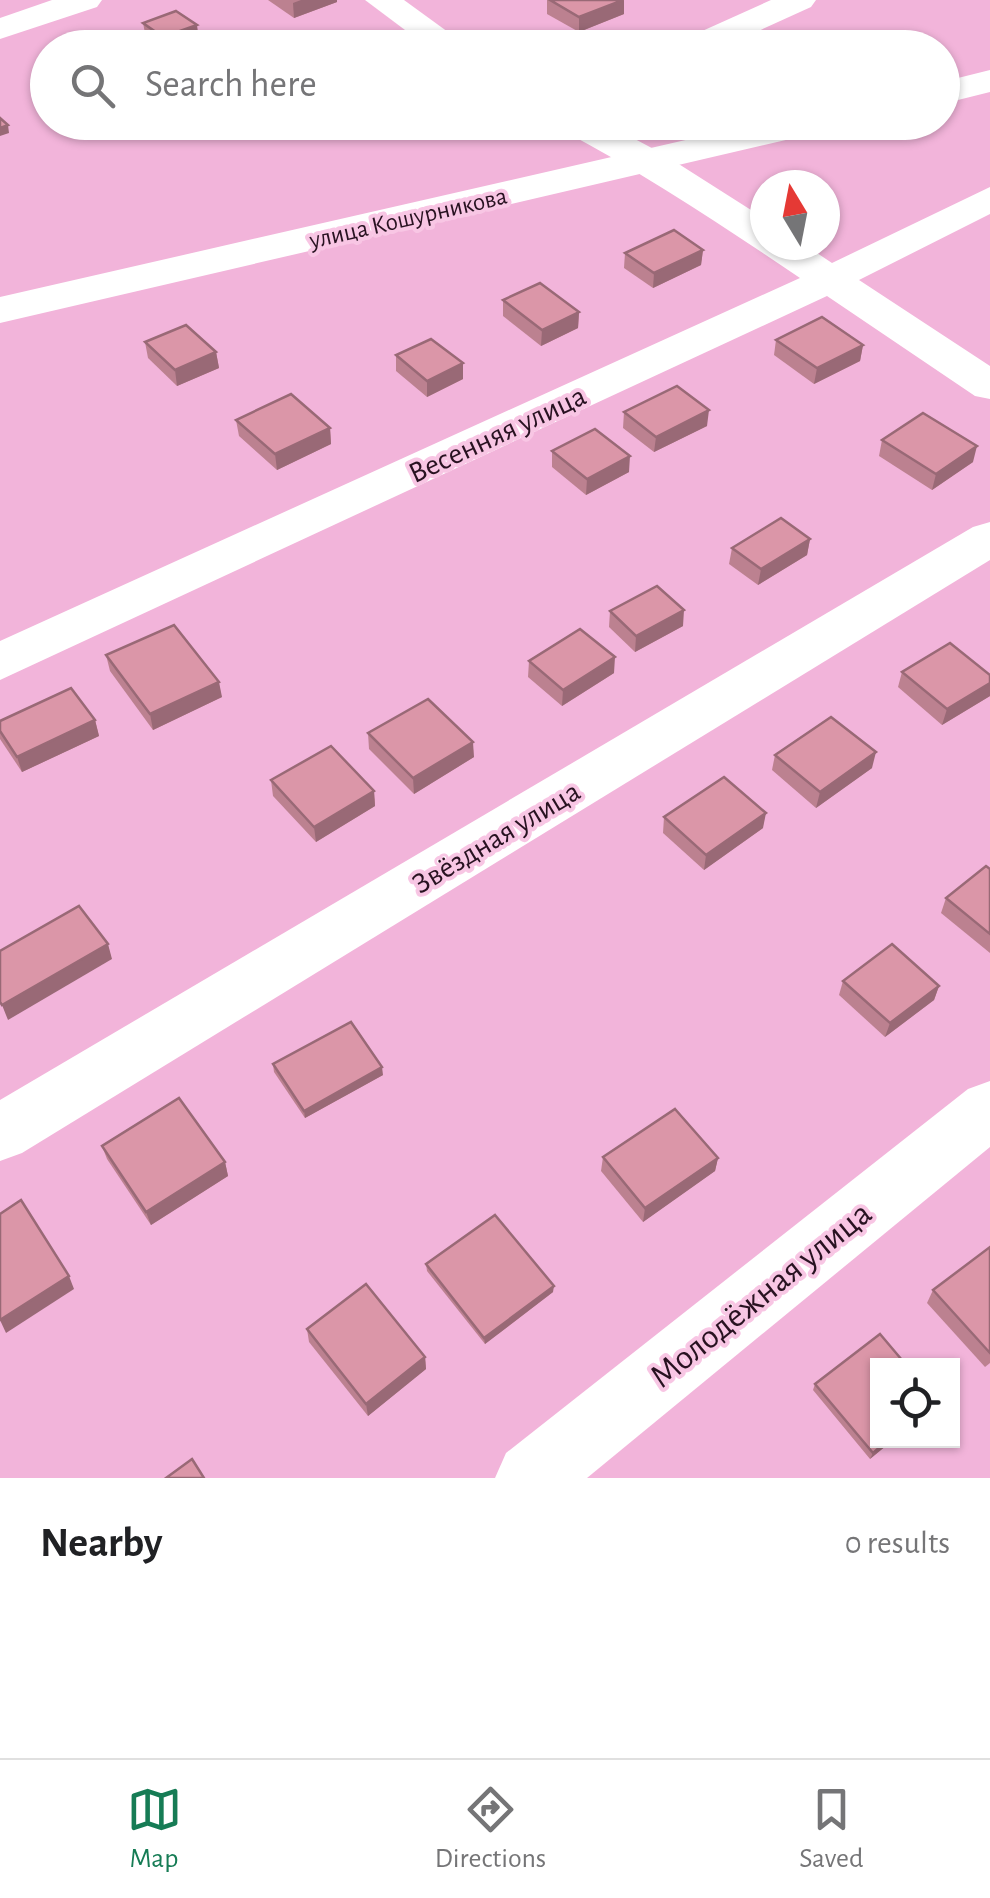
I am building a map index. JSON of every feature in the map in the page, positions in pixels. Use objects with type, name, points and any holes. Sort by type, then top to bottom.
[{"type":"main road","points":[[960,88],[990,81]]},
{"type":"main road","name":"улица Кошурникова","points":[[0,310],[741,140]]},
{"type":"street","points":[[0,29],[85,0]]},
{"type":"street","points":[[382,0],[426,30]]},
{"type":"street","points":[[732,30],[799,0]]},
{"type":"street","points":[[609,140],[750,226]]},
{"type":"street","name":"Весенняя улица","points":[[0,662],[830,278],[990,200]]},
{"type":"street","points":[[802,260],[990,386]]},
{"type":"street","name":"Звёздная улица","points":[[0,1133],[990,538]]},
{"type":"street","name":"Молодёжная улица","points":[[531,1478],[990,1110]]},
{"type":"building","points":[[550,0],[623,0],[579,17]]},
{"type":"building","points":[[176,11],[197,25],[183,30],[153,30],[143,23]]},
{"type":"building","points":[[674,230],[703,250],[654,273],[625,253]]},
{"type":"building","points":[[540,283],[579,312],[542,330],[503,300]]},
{"type":"building","points":[[822,317],[863,345],[817,368],[776,340]]},
{"type":"building","points":[[186,325],[216,352],[175,370],[145,342]]},
{"type":"building","points":[[431,339],[463,363],[427,381],[396,355]]},
{"type":"building","points":[[677,386],[709,410],[656,437],[624,412]]},
{"type":"building","points":[[291,394],[330,428],[275,454],[236,420]]},
{"type":"building","points":[[923,413],[977,446],[936,474],[882,440]]},
{"type":"building","points":[[595,429],[630,456],[587,479],[552,451]]},
{"type":"building","points":[[781,518],[810,539],[761,569],[732,548]]},
{"type":"building","points":[[657,586],[684,610],[636,636],[610,611]]},
{"type":"building","points":[[174,625],[219,682],[150,714],[106,655]]},
{"type":"building","points":[[580,629],[615,657],[563,690],[529,661]]},
{"type":"building","points":[[950,643],[990,675],[990,683],[947,709],[902,672]]},
{"type":"building","points":[[71,688],[95,720],[17,757],[0,731],[0,721]]},
{"type":"building","points":[[428,699],[473,742],[413,778],[368,733]]},
{"type":"building","points":[[831,717],[876,752],[820,792],[775,755]]},
{"type":"building","points":[[331,746],[374,791],[314,827],[271,780]]},
{"type":"building","points":[[724,777],[766,813],[706,855],[664,817]]},
{"type":"building","points":[[986,866],[990,869],[990,934],[946,898]]},
{"type":"building","points":[[79,906],[108,944],[2,1005],[0,951]]},
{"type":"building","points":[[892,944],[939,986],[890,1023],[843,981]]},
{"type":"building","points":[[351,1022],[382,1067],[304,1111],[273,1064]]},
{"type":"building","points":[[179,1098],[225,1162],[146,1212],[102,1146]]},
{"type":"building","points":[[675,1109],[718,1158],[645,1208],[603,1157]]},
{"type":"building","points":[[21,1200],[69,1276],[0,1320],[0,1214]]},
{"type":"building","points":[[495,1215],[554,1286],[484,1338],[426,1264]]},
{"type":"building","points":[[990,1247],[990,1353],[933,1290]]},
{"type":"building","points":[[366,1284],[425,1357],[366,1404],[307,1329]]},
{"type":"building","points":[[880,1334],[900,1358],[870,1358],[870,1448],[879,1448],[873,1453],[815,1384]]},
{"type":"building","points":[[192,1459],[204,1478],[166,1478]]}]
